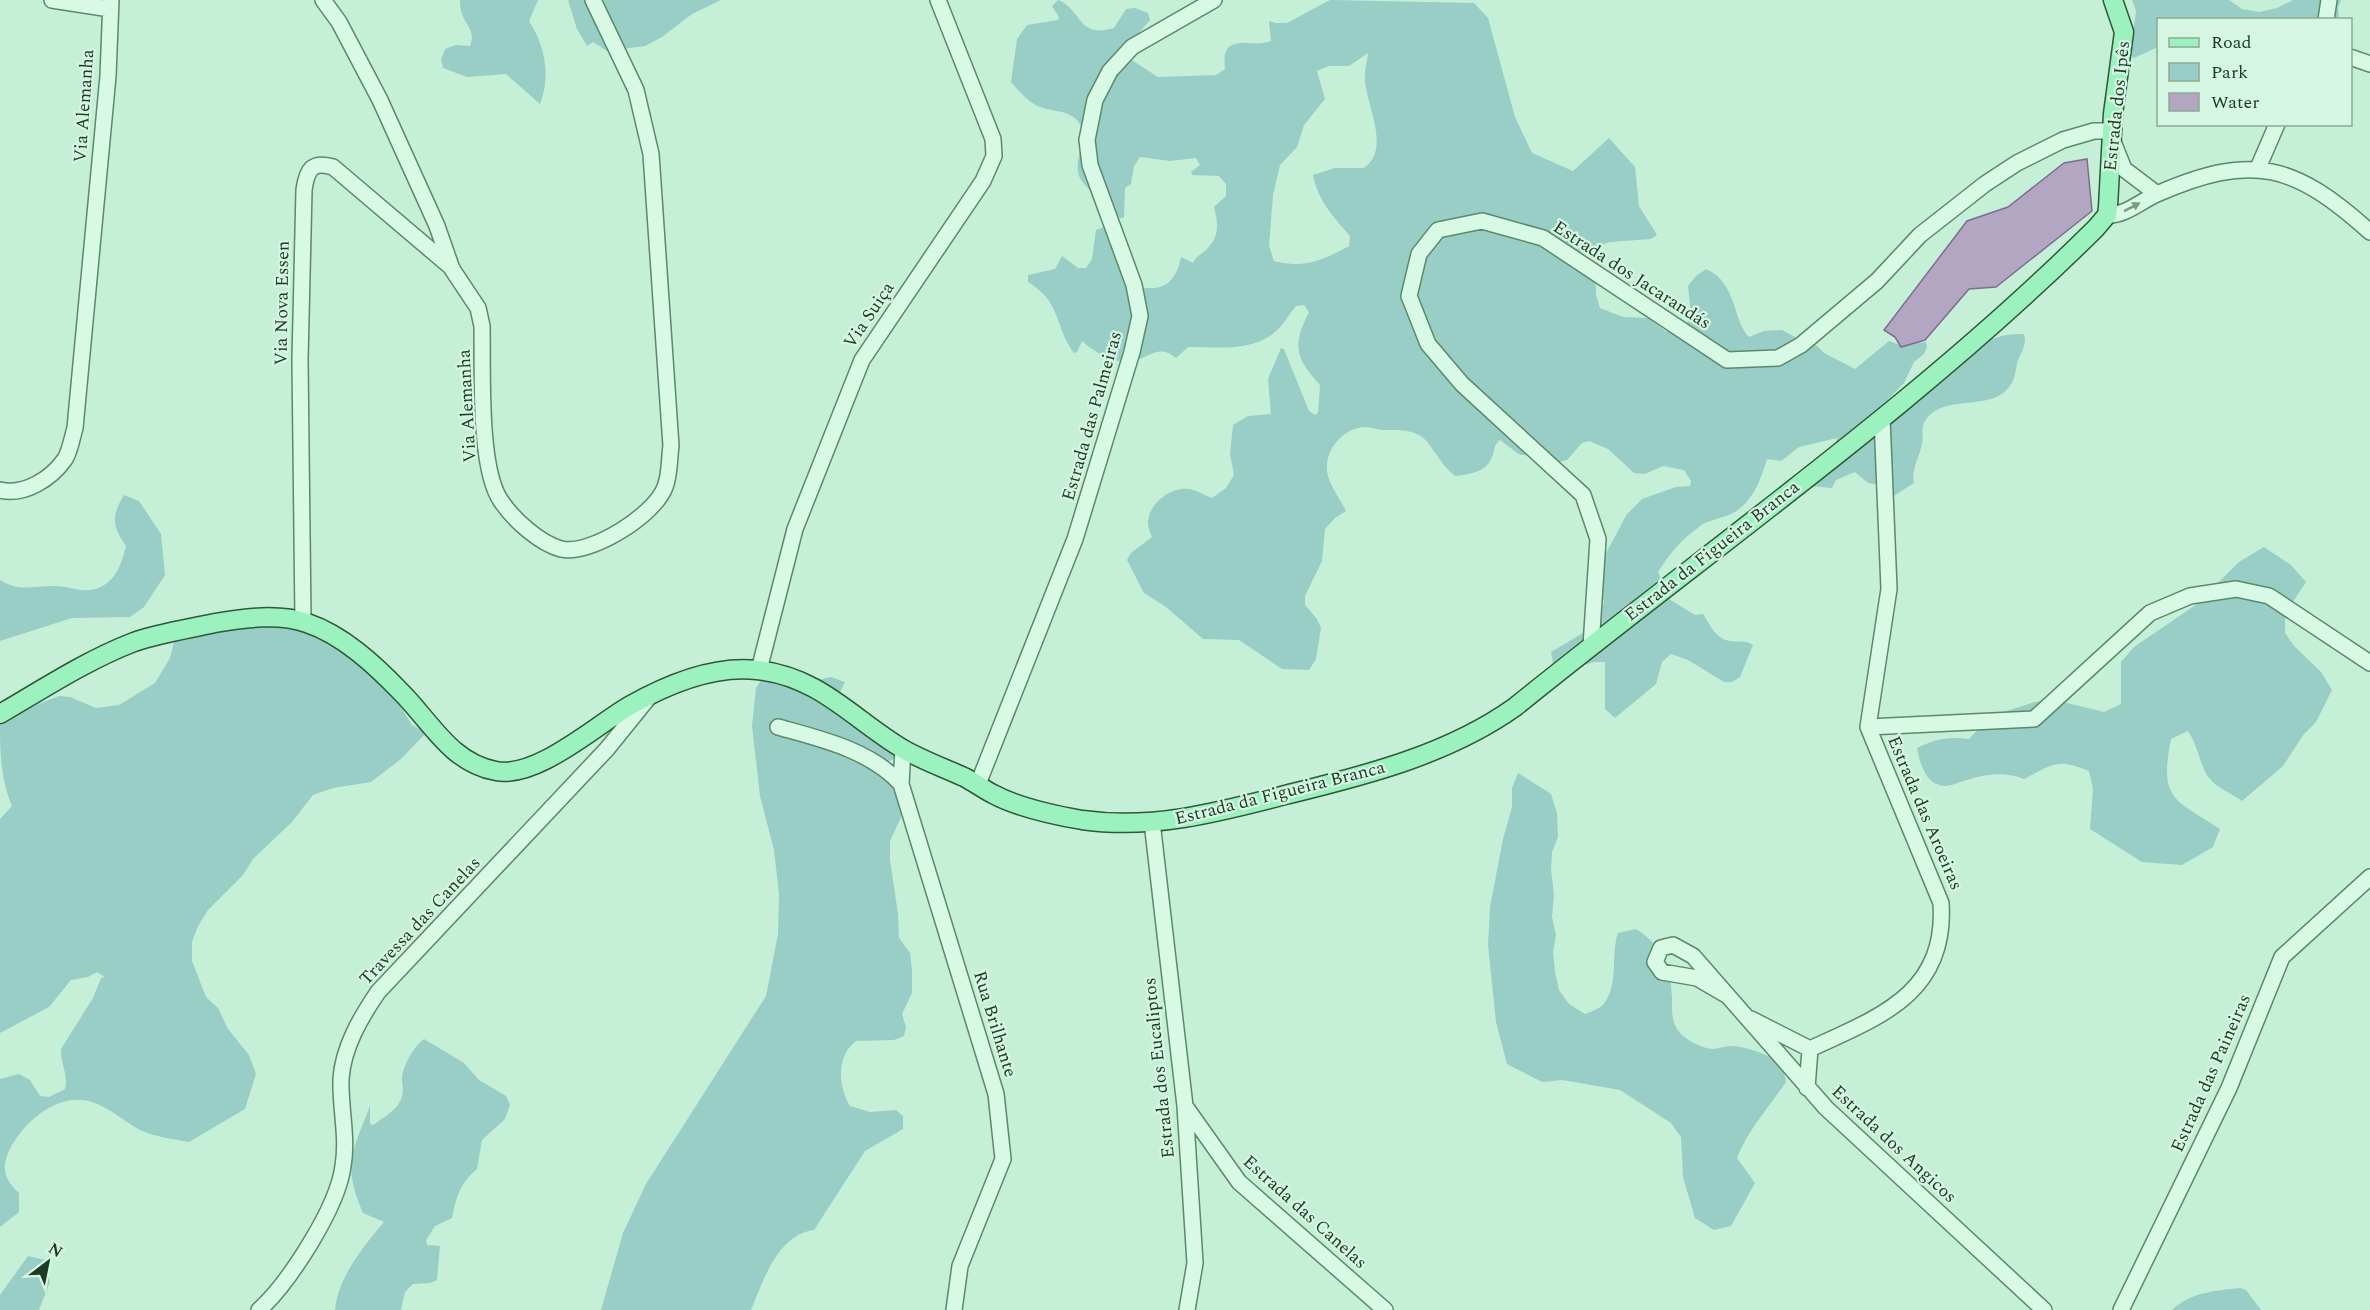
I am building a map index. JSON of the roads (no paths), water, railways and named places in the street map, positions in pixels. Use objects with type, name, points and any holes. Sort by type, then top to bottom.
[{"type":"main road","name":"Estrada dos Ipês","points":[[2106,215],[2112,134],[2124,32],[2113,0]]},
{"type":"main road","name":"Estrada da Figueira Branca","points":[[0,714],[91,662],[134,642],[168,633],[244,619],[275,618],[303,621],[327,631],[370,662],[404,695],[456,753],[477,766],[499,772],[518,770],[540,761],[651,694],[708,674],[759,670],[795,679],[828,694],[903,749],[978,784],[995,795],[1053,814],[1114,823],[1152,822],[1206,815],[1340,782],[1462,740],[1515,707],[1882,418],[2003,318],[2106,215]]},
{"type":"street","points":[[52,0],[110,4]]},
{"type":"street","name":"Via Alemanha","points":[[323,0],[339,22],[380,100],[437,226],[452,269],[478,308],[482,326],[485,437],[490,473],[500,500],[521,523],[543,540],[562,549],[591,545],[638,521],[655,505],[666,486],[671,446],[651,154],[636,90],[593,0]]},
{"type":"street","name":"Via Suiça","points":[[759,670],[795,529],[862,360],[991,167],[995,147],[993,139],[938,0]]},
{"type":"street","name":"Estrada das Palmeiras","points":[[978,784],[1075,539],[1132,352],[1140,316],[1134,285],[1090,165],[1087,140],[1095,100],[1110,71],[1132,47],[1214,0]]},
{"type":"street","points":[[2326,18],[2329,0]]},
{"type":"street","name":"Via Alemanha","points":[[0,490],[10,493],[28,488],[49,476],[66,458],[75,428],[108,76],[110,4]]},
{"type":"street","points":[[2352,58],[2370,64]]},
{"type":"street","points":[[2258,168],[2276,126]]},
{"type":"street","name":"Estrada dos Jacarandás","points":[[1591,646],[1598,539],[1583,495],[1462,384],[1428,344],[1409,296],[1419,254],[1438,231],[1482,221],[1543,238],[1727,360],[1778,358],[1801,345],[1818,331],[1877,281],[1920,235],[1985,184],[2018,163],[2063,140],[2094,131],[2112,134]]},
{"type":"street","points":[[2112,134],[2124,169],[2157,195]]},
{"type":"street","name":"Via Nova Essen","points":[[303,621],[300,360],[304,190],[307,172],[313,165],[333,167],[452,269]]},
{"type":"street","name":"Estrada da Figueira Branca","points":[[2106,215],[2122,212],[2204,176],[2258,168],[2310,186],[2329,196],[2370,232]]},
{"type":"street","name":"Estrada das Aroeiras","points":[[1810,1049],[1884,1015],[1900,1002],[1918,984],[1940,947],[1943,927],[1941,903],[1868,727],[1889,589],[1882,418]]},
{"type":"street","points":[[1868,727],[2034,719],[2150,613],[2190,596],[2236,589],[2269,596],[2370,663]]},
{"type":"street","name":"Travessa das Canelas","points":[[259,1310],[276,1295],[336,1193],[344,1167],[341,1078],[348,1048],[361,1017],[378,992],[600,757],[651,694]]},
{"type":"street","points":[[778,727],[841,746],[888,769],[902,784]]},
{"type":"street","name":"Rua Brilhante","points":[[903,749],[902,784],[996,1094],[1003,1159],[960,1266],[954,1310]]},
{"type":"street","name":"Estrada dos Eucaliptos","points":[[1152,822],[1185,1106],[1194,1263],[1187,1310]]},
{"type":"street","name":"Estrada das Paineiras","points":[[2121,1310],[2229,1088],[2282,957],[2370,878]]},
{"type":"street","name":"Estrada dos Angicos","points":[[1728,996],[1826,1108],[2044,1310]]},
{"type":"street","points":[[1742,1014],[1810,1049],[1807,1088]]},
{"type":"street","name":"Estrada das Canelas","points":[[1185,1106],[1239,1182],[1385,1310]]},
{"type":"water","points":[[2087,159],[2092,211],[1996,287],[1969,289],[1925,340],[1901,347],[1895,337],[1884,330],[1967,221],[2008,207],[2064,163]]}]
